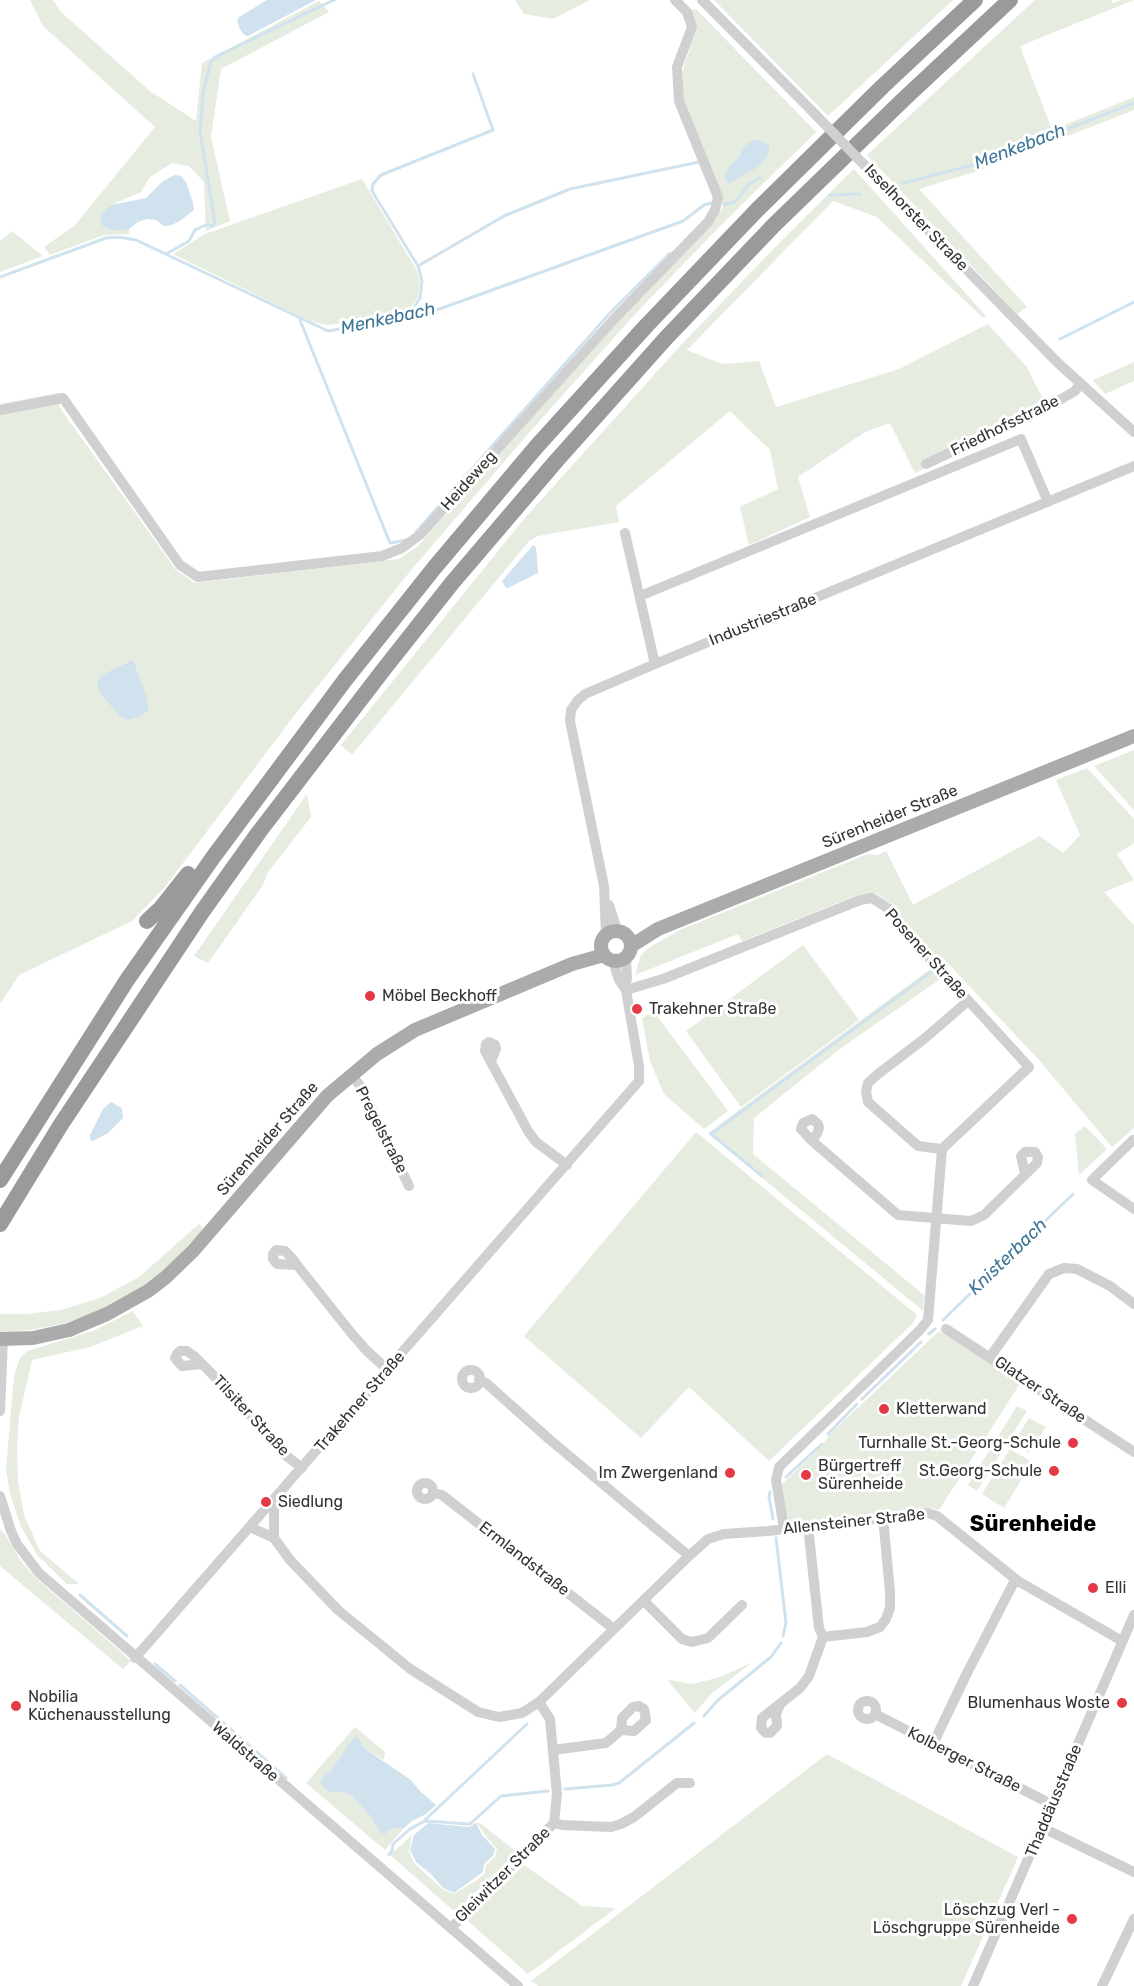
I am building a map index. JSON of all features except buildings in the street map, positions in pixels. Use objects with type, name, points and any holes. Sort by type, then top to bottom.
[{"type":"highway","points":[[0,1180],[128,980],[214,856],[345,680],[435,567],[545,438],[647,325],[757,210],[883,86],[975,0]]},
{"type":"highway","points":[[0,1224],[60,1126],[202,912],[287,796],[452,583],[658,347],[774,225],[1010,0]]},
{"type":"highway","points":[[147,921],[168,899],[198,860],[214,856]]},
{"type":"main road","name":"Sürenheider Straße","points":[[2,1339],[33,1338],[79,1326],[125,1305],[157,1284],[192,1251],[295,1130],[327,1096],[377,1054],[415,1030],[616,945],[1134,736]]},
{"type":"street","name":"Heideweg","points":[[0,410],[63,398],[180,565],[198,577],[382,556],[402,548],[421,534],[615,318],[708,222],[715,210],[718,197],[679,101],[677,67],[692,27],[687,12],[675,0]]},
{"type":"street","name":"Isselhorster Straße","points":[[702,0],[1080,384],[1134,432]]},
{"type":"street","name":"Friedhofsstraße","points":[[926,464],[1056,402],[1075,391],[1080,384]]},
{"type":"street","points":[[640,596],[1021,439],[1047,502]]},
{"type":"street","name":"Industriestraße","points":[[616,945],[570,721],[571,710],[578,700],[585,694],[655,664],[1134,466]]},
{"type":"street","points":[[625,533],[655,664]]},
{"type":"street","name":"Posener Straße","points":[[625,989],[663,979],[860,900],[872,898],[894,912],[903,929],[1029,1067],[942,1149]]},
{"type":"street","name":"Trakehner Straße","points":[[135,1658],[639,1082],[639,1066],[625,989],[627,978],[616,945]]},
{"type":"street","points":[[784,1529],[776,1480],[779,1467],[928,1320],[942,1149],[918,1146],[868,1102],[866,1091],[868,1083],[968,1001]]},
{"type":"street","points":[[491,1061],[536,1142],[567,1165]]},
{"type":"street","name":"Pregelstraße","points":[[351,1074],[361,1088],[409,1186]]},
{"type":"street","points":[[811,1140],[898,1215],[971,1221],[984,1215],[1025,1174]]},
{"type":"street","points":[[1133,1140],[1092,1180],[1134,1209]]},
{"type":"street","points":[[297,1265],[351,1334],[388,1370]]},
{"type":"street","points":[[990,1356],[1049,1274],[1064,1268],[1077,1269],[1110,1286],[1134,1304]]},
{"type":"street","name":"Glatzer Straße","points":[[946,1329],[1134,1452]]},
{"type":"street","points":[[0,1411],[2,1339]]},
{"type":"street","name":"Tilsiter Straße","points":[[202,1364],[284,1454],[302,1468]]},
{"type":"street","points":[[479,1380],[486,1383],[689,1556]]},
{"type":"street","name":"Ermlandstraße","points":[[434,1493],[442,1495],[614,1629]]},
{"type":"street","name":"Waldstraße","points":[[0,1496],[10,1531],[34,1568],[135,1658],[518,1986]]},
{"type":"street","points":[[271,1504],[274,1509],[274,1538]]},
{"type":"street","name":"Allensteiner Straße","points":[[250,1527],[274,1538],[302,1574],[338,1610],[409,1668],[478,1712],[499,1717],[522,1713],[538,1702],[689,1556],[708,1539],[718,1535],[928,1513],[937,1516],[1018,1581],[1122,1641]]},
{"type":"street","points":[[823,1637],[867,1632],[880,1627],[886,1619],[890,1608],[890,1592],[883,1518]]},
{"type":"street","points":[[780,1705],[800,1688],[809,1676],[823,1637],[819,1628],[808,1526]]},
{"type":"street","points":[[933,1744],[1013,1584],[1018,1581]]},
{"type":"street","points":[[644,1601],[682,1639],[692,1642],[708,1638],[742,1605]]},
{"type":"street","name":"Thaddäusstraße","points":[[973,1986],[1134,1615]]},
{"type":"street","name":"Gleiwitzer Straße","points":[[451,1928],[554,1823],[557,1794],[550,1719],[538,1702]]},
{"type":"street","name":"Kolberger Straße","points":[[875,1714],[1053,1805]]},
{"type":"street","points":[[553,1750],[606,1743],[621,1730]]},
{"type":"street","name":"Gleiwitzer Straße","points":[[554,1823],[607,1827],[621,1824],[676,1783],[690,1783]]},
{"type":"street","points":[[1043,1828],[1134,1872]]},
{"type":"street","points":[[1102,1986],[1134,1919]]},
{"type":"shaded area","points":[[30,0],[53,0],[61,12],[150,91],[196,121],[202,63],[319,1],[329,12],[221,69],[211,137],[230,221],[206,231],[204,182],[189,166],[172,163],[150,177],[141,192],[111,205],[104,226],[111,230],[129,229],[129,234],[104,235],[50,255],[44,247],[75,225],[155,127],[43,26]]},
{"type":"shaded area","points":[[515,0],[590,0],[553,19],[524,14]]},
{"type":"shaded area","points":[[714,0],[953,0],[828,116]]},
{"type":"shaded area","points":[[1035,0],[1111,0],[1113,3],[1121,0],[1134,0],[1020,46],[1052,130],[1134,97],[1134,110],[981,170],[919,189],[1027,307],[1017,314],[867,155]]},
{"type":"shaded area","points":[[696,9],[816,132],[636,313],[527,435],[412,569],[293,717],[165,887],[132,921],[19,975],[0,1004],[0,404],[58,393],[60,408],[176,570],[195,583],[399,559],[418,546],[616,321],[710,226],[723,207],[683,99],[683,69],[697,28],[690,10]]},
{"type":"shaded area","points":[[854,169],[986,316],[983,318],[877,217],[833,201],[687,350],[722,364],[759,361],[776,407],[899,369],[988,324],[1026,366],[1043,399],[1046,398],[1050,407],[915,473],[890,423],[865,432],[798,477],[810,517],[749,545],[740,507],[778,489],[770,450],[730,411],[616,506],[619,522],[538,536],[529,541],[352,755],[341,745],[524,519],[681,345]]},
{"type":"shaded area","points":[[362,179],[416,269],[420,281],[418,297],[404,316],[326,325],[310,321],[173,254],[205,234]]},
{"type":"shaded area","points":[[12,231],[43,256],[0,272],[0,241]]},
{"type":"shaded area","points":[[1134,362],[1134,381],[1105,394],[1093,380]]},
{"type":"shaded area","points":[[1134,750],[1134,810],[1094,766]]},
{"type":"shaded area","points":[[1087,768],[1134,819],[1134,843],[1117,854],[1134,880],[1104,892],[1134,925],[1134,1128],[1112,1147],[1039,1060],[942,957],[937,961],[907,926],[897,907],[875,893],[857,895],[742,941],[738,934],[635,975],[641,955],[650,947],[682,929],[868,854],[878,855],[886,851],[913,905],[1040,836],[1063,853],[1080,835],[1056,780]]},
{"type":"shaded area","points":[[307,794],[311,817],[268,872],[263,885],[208,963],[194,956]]},
{"type":"shaded area","points":[[803,945],[859,1020],[741,1107],[686,1031]]},
{"type":"shaded area","points":[[933,967],[942,978],[841,1048],[754,1118],[753,1154],[924,1295],[923,1311],[708,1133]]},
{"type":"shaded area","points":[[654,1012],[728,1111],[704,1129],[664,1094],[650,1061],[642,1018]]},
{"type":"shaded area","points":[[1085,1126],[1107,1149],[1079,1175],[1075,1134]]},
{"type":"shaded area","points":[[696,1132],[917,1315],[913,1323],[769,1461],[689,1387],[641,1438],[524,1336]]},
{"type":"shaded area","points":[[199,1224],[204,1229],[161,1273],[104,1308],[66,1323],[30,1330],[0,1332],[0,1314],[61,1310],[100,1298],[139,1277]]},
{"type":"shaded area","points":[[133,1311],[143,1326],[90,1347],[32,1360],[19,1417],[18,1481],[24,1515],[40,1551],[79,1584],[67,1584],[38,1556],[21,1527],[10,1494],[6,1469],[14,1376],[20,1358],[27,1351],[93,1331]]},
{"type":"shaded area","points":[[939,1331],[1021,1382],[939,1510],[931,1508],[793,1523],[787,1520],[781,1485],[823,1445],[829,1435]]},
{"type":"shaded area","points":[[1017,1406],[1027,1411],[977,1491],[968,1485]]},
{"type":"shaded area","points":[[1029,1418],[1046,1427],[1029,1453],[1013,1443]]},
{"type":"shaded area","points":[[1010,1449],[1032,1462],[1004,1508],[982,1494]]},
{"type":"shaded area","points":[[0,1529],[23,1564],[36,1578],[131,1661],[123,1669],[0,1566]]},
{"type":"shaded area","points":[[753,1662],[711,1694],[695,1713],[668,1681],[693,1684],[720,1677]]},
{"type":"shaded area","points":[[355,1727],[385,1752],[384,1760],[364,1748],[358,1737],[354,1737],[331,1770],[320,1780],[336,1791],[353,1797],[370,1816],[380,1833],[385,1834],[393,1828],[404,1828],[385,1850],[306,1783]]},
{"type":"shaded area","points":[[827,1754],[1018,1857],[961,1986],[538,1986],[531,1981]]},
{"type":"shaded area","points":[[477,1823],[517,1852],[455,1912],[390,1855],[412,1835],[409,1851],[414,1863],[442,1889],[454,1894],[485,1873],[486,1865],[495,1857],[497,1849]]},
{"type":"shaded area","points":[[524,1865],[582,1906],[616,1908],[528,1974],[467,1920]]},
{"type":"water","points":[[267,0],[316,0],[248,36],[244,35],[237,21],[239,17]]},
{"type":"water","points":[[759,140],[769,145],[769,154],[759,166],[728,184],[725,178],[728,168],[739,157],[744,147],[751,141]]},
{"type":"water","points":[[175,175],[181,176],[186,182],[194,210],[181,220],[164,226],[156,220],[147,219],[129,229],[120,230],[111,230],[103,226],[100,221],[101,215],[111,205],[146,198],[163,181]]},
{"type":"water","points":[[533,545],[536,547],[538,573],[506,588],[502,581]]},
{"type":"water","points":[[133,660],[147,698],[148,711],[139,717],[127,720],[120,716],[100,693],[97,683],[102,675]]},
{"type":"water","points":[[111,1102],[122,1108],[123,1118],[108,1133],[93,1141],[90,1140],[90,1135],[103,1109]]},
{"type":"water","points":[[354,1737],[358,1737],[364,1748],[411,1780],[436,1805],[404,1828],[393,1828],[385,1834],[380,1833],[370,1816],[353,1797],[344,1792],[329,1792],[320,1780],[331,1770]]},
{"type":"water","points":[[428,1823],[469,1827],[476,1823],[482,1835],[495,1849],[493,1856],[484,1864],[483,1872],[454,1893],[443,1888],[416,1862],[410,1850],[414,1835]]},
{"type":"waterway","points":[[166,254],[189,241],[195,230],[208,224],[212,226],[215,223],[200,131],[203,93],[211,62],[215,57],[334,0]]},
{"type":"waterway","points":[[418,266],[372,191],[373,184],[381,175],[493,130],[473,74]]},
{"type":"waterway","name":"Menkebach","points":[[903,183],[977,164],[1134,103]]},
{"type":"waterway","points":[[407,317],[420,298],[422,281],[418,266],[504,216],[570,189],[699,162]]},
{"type":"waterway","name":"Menkebach","points":[[724,204],[733,203],[749,184],[760,178]]},
{"type":"waterway","name":"Menkebach","points":[[830,195],[860,194]]},
{"type":"waterway","name":"Menkebach","points":[[0,277],[106,238],[119,237],[136,240],[328,331],[423,315],[683,221],[704,205],[711,203]]},
{"type":"waterway","points":[[416,532],[610,313],[670,253]]},
{"type":"waterway","points":[[1060,339],[1134,302]]},
{"type":"waterway","points":[[300,320],[390,543],[406,540]]},
{"type":"waterway","points":[[762,1176],[711,1134],[931,972]]},
{"type":"waterway","name":"Knisterbach","points":[[943,1320],[1073,1194]]},
{"type":"waterway","name":"Knisterbach","points":[[929,1334],[935,1329]]},
{"type":"waterway","name":"Knisterbach","points":[[862,1399],[921,1342]]},
{"type":"waterway","name":"Knisterbach","points":[[828,1434],[857,1404]]},
{"type":"waterway","name":"Knisterbach","points":[[786,1477],[822,1444]]},
{"type":"waterway","name":"Knisterbach","points":[[770,1492],[773,1519]]},
{"type":"waterway","name":"Knisterbach","points":[[776,1538],[786,1623],[783,1636]]},
{"type":"waterway","points":[[80,1595],[127,1636]]},
{"type":"waterway","name":"Knisterbach","points":[[704,1716],[718,1700],[771,1657],[781,1643]]},
{"type":"waterway","points":[[155,1664],[175,1681]]},
{"type":"waterway","points":[[180,1685],[286,1778]]},
{"type":"waterway","name":"Knisterbach","points":[[565,1789],[619,1783],[694,1723]]},
{"type":"waterway","points":[[426,1819],[527,1724]]},
{"type":"waterway","name":"Knisterbach","points":[[389,1855],[393,1844],[410,1829],[425,1821],[470,1824],[501,1796],[548,1791]]},
{"type":"place","name":"Möbel Beckhoff","points":[[370,996]]},
{"type":"place","name":"Trakehner Straße","points":[[637,1009]]},
{"type":"place","name":"Kletterwand","points":[[884,1409]]},
{"type":"place","name":"Turnhalle St.-Georg-Schule","points":[[1073,1443]]},
{"type":"place","name":"St.Georg-Schule","points":[[1054,1471]]},
{"type":"place","name":"Im Zwergenland","points":[[730,1473]]},
{"type":"place","name":"Bürgertreff Sürenheide","points":[[806,1475]]},
{"type":"place","name":"Siedlung","points":[[266,1502]]},
{"type":"place","name":"Elli","points":[[1093,1588]]},
{"type":"place","name":"Blumenhaus Woste","points":[[1122,1703]]},
{"type":"place","name":"Nobilia Küchenausstellung","points":[[16,1706]]},
{"type":"place","name":"Löschzug Verl - Löschgruppe Sürenheide","points":[[1072,1919]]},
{"type":"district","name":"Sürenheide","points":[[1033,1525]]}]
